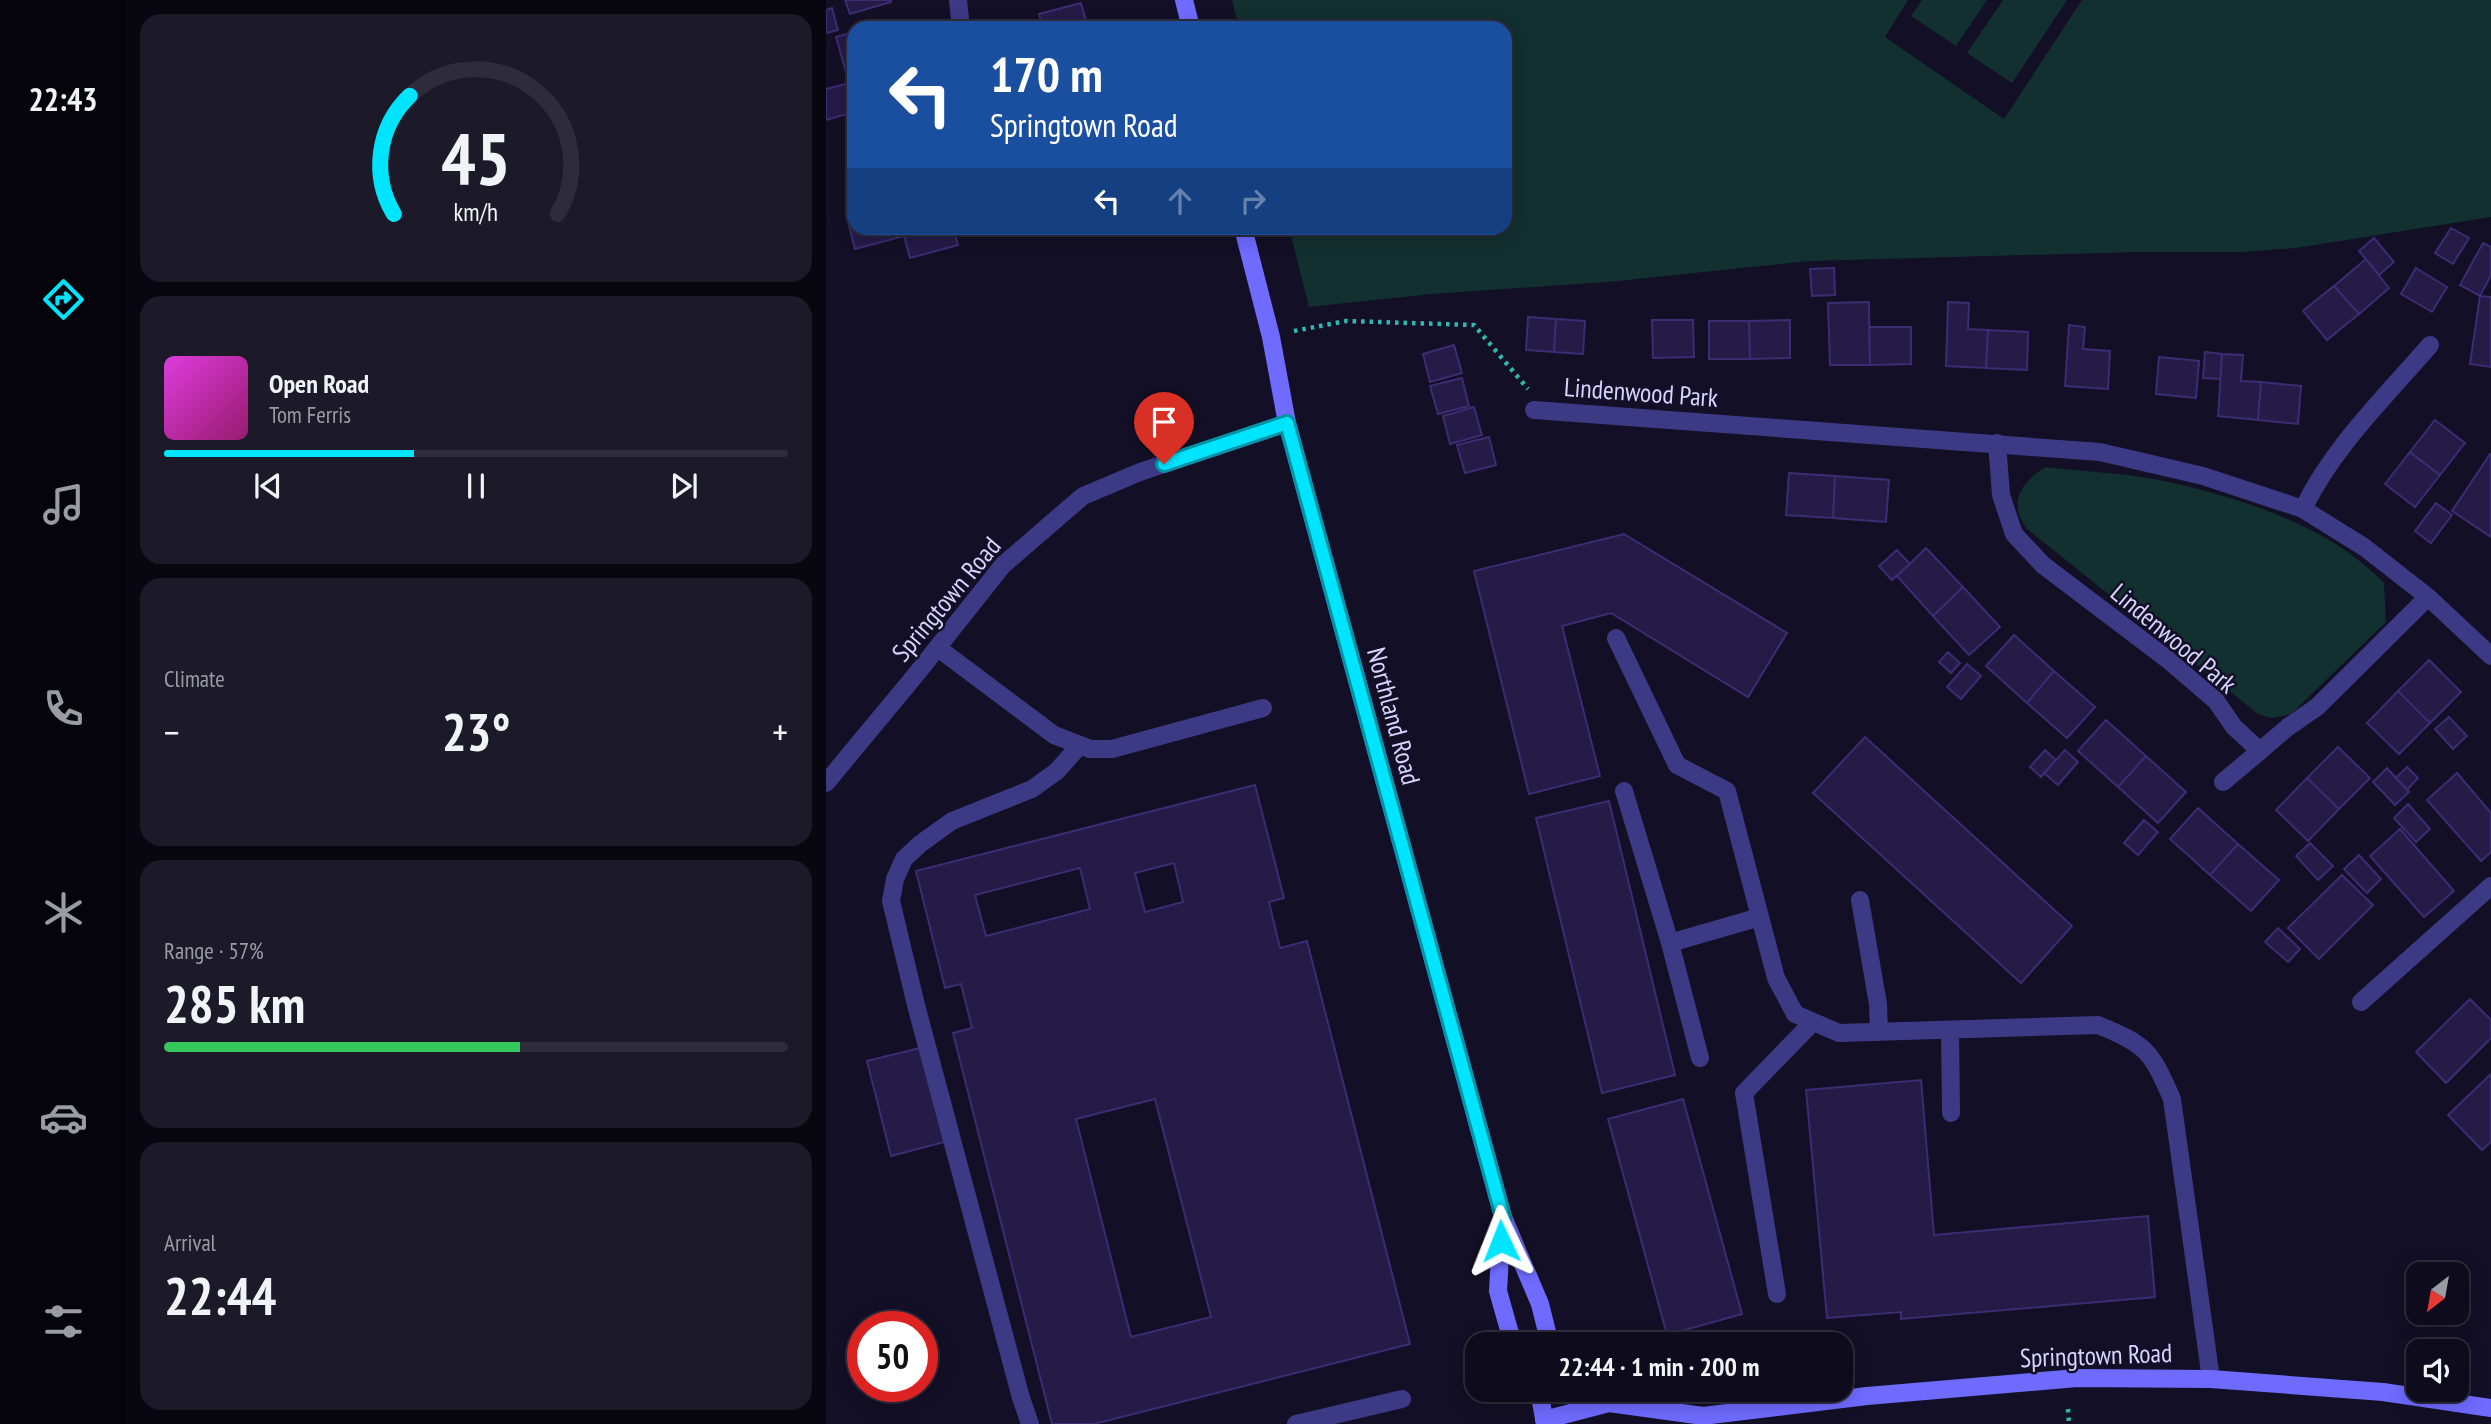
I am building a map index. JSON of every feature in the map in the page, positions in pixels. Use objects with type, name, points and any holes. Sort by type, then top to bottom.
[{"type":"main road","points":[[1184,0],[1189,21]]},
{"type":"main road","name":"Northland Road","points":[[1245,235],[1271,337],[1287,423],[1503,1217],[1540,1304],[1547,1332]]},
{"type":"main road","name":"Northland Road","points":[[1503,1217],[1499,1291],[1510,1332]]},
{"type":"main road","name":"Springtown Road","points":[[1544,1422],[1609,1403],[1703,1416],[1867,1396],[2077,1378],[2211,1379],[2383,1392],[2491,1408]]},
{"type":"main road","points":[[1541,1402],[1544,1422]]},
{"type":"main road","name":"Springtown Road","points":[[1686,1424],[1703,1416]]},
{"type":"street","points":[[958,0],[960,21]]},
{"type":"street","points":[[2302,509],[2315,482],[2359,426],[2430,345]]},
{"type":"street","name":"Lindenwood Park","points":[[1534,410],[2100,452],[2203,476],[2302,509],[2364,547],[2428,597],[2491,656]]},
{"type":"street","name":"Springtown Road","points":[[826,783],[1003,565],[1083,496],[1140,472],[1287,423]]},
{"type":"street","name":"Lindenwood Park","points":[[1997,443],[2001,495],[2014,534],[2043,565],[2167,659],[2216,701],[2234,727],[2260,751]]},
{"type":"street","points":[[2223,782],[2288,727],[2317,707],[2428,597]]},
{"type":"street","points":[[1616,638],[1678,765],[1727,791],[1776,978],[1795,1014],[1839,1033],[2098,1025],[2132,1039],[2154,1060],[2172,1099],[2211,1379]]},
{"type":"street","points":[[937,648],[1054,735],[1090,749],[1112,749],[1263,708]]},
{"type":"street","points":[[1030,1424],[920,1023],[891,901],[895,879],[904,859],[920,844],[952,821],[1032,789],[1056,771],[1080,745]]},
{"type":"street","points":[[1624,791],[1671,943],[1700,1058]]},
{"type":"street","points":[[2361,1002],[2491,886]]},
{"type":"street","points":[[1860,900],[1878,1004],[1879,1032]]},
{"type":"street","points":[[1671,943],[1760,917]]},
{"type":"street","points":[[1777,1294],[1744,1093],[1813,1022]]},
{"type":"street","points":[[1950,1030],[1951,1114]]},
{"type":"street","points":[[1296,1424],[1402,1399]]},
{"type":"path","points":[[1271,337],[1346,321],[1474,325],[1531,393],[1534,410]]},
{"type":"path","points":[[2068,1409],[2069,1424]]},
{"type":"green space","points":[[1232,0],[1908,0],[1885,37],[2004,119],[2082,0],[2491,0],[2491,217],[2296,248],[2243,252],[2138,252],[1810,261],[1608,282],[1431,294],[1309,307],[1291,235],[1512,235],[1512,21],[1237,21]]},
{"type":"green space","points":[[1922,0],[1987,0],[1956,46],[1911,16]]},
{"type":"green space","points":[[2003,0],[2067,0],[2012,83],[1967,53]]},
{"type":"green space","points":[[2046,467],[2169,482],[2255,506],[2312,530],[2362,563],[2384,583],[2386,622],[2291,714],[2272,718],[2258,714],[2027,529],[2017,506],[2020,492],[2034,475]]},
{"type":"building","points":[[845,0],[891,0],[891,2],[850,14]]},
{"type":"building","points":[[1081,3],[1086,21],[1041,21],[1039,14]]},
{"type":"building","points":[[832,8],[838,30],[826,33],[826,10]]},
{"type":"building","points":[[847,34],[847,76],[836,37]]},
{"type":"building","points":[[847,84],[847,114],[826,120],[826,89]]},
{"type":"building","points":[[2451,228],[2469,238],[2453,264],[2435,253]]},
{"type":"building","points":[[851,235],[955,235],[958,245],[910,258],[904,236],[855,249]]},
{"type":"building","points":[[2374,238],[2394,262],[2379,275],[2359,251]]},
{"type":"building","points":[[2483,243],[2491,247],[2491,275],[2480,296],[2460,285]]},
{"type":"building","points":[[2366,259],[2389,288],[2359,314],[2334,286]]},
{"type":"building","points":[[1834,268],[1835,295],[1812,296],[1810,269]]},
{"type":"building","points":[[2416,268],[2447,287],[2432,312],[2401,294]]},
{"type":"building","points":[[2334,286],[2359,314],[2327,340],[2303,311]]},
{"type":"building","points":[[2480,296],[2491,297],[2491,367],[2470,364]]},
{"type":"building","points":[[1869,302],[1870,365],[1830,365],[1828,303]]},
{"type":"building","points":[[1948,302],[1969,303],[1968,329],[1988,330],[1986,368],[1946,366]]},
{"type":"building","points":[[1528,317],[1556,319],[1554,352],[1526,350]]},
{"type":"building","points":[[1556,319],[1585,321],[1583,354],[1554,352]]},
{"type":"building","points":[[1652,320],[1693,320],[1694,357],[1653,358]]},
{"type":"building","points":[[1790,320],[1790,358],[1750,359],[1749,321]]},
{"type":"building","points":[[1709,321],[1749,321],[1750,359],[1709,359]]},
{"type":"building","points":[[2069,325],[2085,327],[2083,349],[2110,351],[2108,389],[2065,386]]},
{"type":"building","points":[[1869,327],[1911,327],[1911,364],[1870,365]]},
{"type":"building","points":[[1988,330],[2028,332],[2027,370],[1986,368]]},
{"type":"building","points":[[1454,345],[1462,373],[1430,382],[1423,354]]},
{"type":"building","points":[[2205,352],[2222,354],[2220,379],[2203,378]]},
{"type":"building","points":[[2222,354],[2243,355],[2241,381],[2261,382],[2258,420],[2218,416]]},
{"type":"building","points":[[2159,357],[2199,361],[2196,398],[2156,394]]},
{"type":"building","points":[[1462,378],[1469,406],[1438,414],[1430,386]]},
{"type":"building","points":[[2261,382],[2301,386],[2298,424],[2258,420]]},
{"type":"building","points":[[1178,401],[1178,415],[1159,415],[1159,402]]},
{"type":"building","points":[[1474,407],[1482,435],[1450,444],[1443,416]]},
{"type":"building","points":[[2435,420],[2465,443],[2440,475],[2410,452]]},
{"type":"building","points":[[1489,437],[1496,465],[1465,473],[1457,445]]},
{"type":"building","points":[[2410,452],[2440,475],[2415,507],[2385,484]]},
{"type":"building","points":[[2491,454],[2491,537],[2452,511]]},
{"type":"building","points":[[1789,473],[1835,476],[1833,518],[1786,515]]},
{"type":"building","points":[[1835,476],[1889,480],[1886,522],[1833,518]]},
{"type":"building","points":[[2436,503],[2452,515],[2431,543],[2415,531]]},
{"type":"building","points":[[1624,534],[1787,633],[1748,697],[1611,613],[1562,626],[1600,776],[1529,794],[1474,571]]},
{"type":"building","points":[[1926,548],[1963,587],[1933,616],[1897,576]]},
{"type":"building","points":[[1897,550],[1910,564],[1892,580],[1879,566]]},
{"type":"building","points":[[1963,587],[2000,627],[1969,655],[1933,616]]},
{"type":"building","points":[[2014,635],[2054,671],[2027,703],[1986,666]]},
{"type":"building","points":[[1948,652],[1960,663],[1951,673],[1939,662]]},
{"type":"building","points":[[2429,660],[2461,692],[2430,723],[2398,691]]},
{"type":"building","points":[[1967,664],[1981,676],[1961,699],[1947,687]]},
{"type":"building","points":[[2054,671],[2095,707],[2067,738],[2027,703]]},
{"type":"building","points":[[2398,691],[2430,723],[2399,754],[2367,723]]},
{"type":"building","points":[[2449,717],[2467,736],[2453,749],[2435,729]]},
{"type":"building","points":[[2106,720],[2146,756],[2118,787],[2078,751]]},
{"type":"building","points":[[1865,737],[2072,926],[2021,983],[1813,793]]},
{"type":"building","points":[[2338,747],[2370,778],[2339,809],[2307,778]]},
{"type":"building","points":[[2045,750],[2056,760],[2041,777],[2030,767]]},
{"type":"building","points":[[2065,750],[2078,762],[2058,785],[2044,773]]},
{"type":"building","points":[[2146,756],[2186,792],[2158,823],[2118,787]]},
{"type":"building","points":[[2407,767],[2418,778],[2407,790],[2396,778]]},
{"type":"building","points":[[2387,768],[2409,792],[2395,805],[2373,782]]},
{"type":"building","points":[[2457,773],[2491,813],[2491,852],[2481,861],[2427,800]]},
{"type":"building","points":[[2307,778],[2339,809],[2308,841],[2276,810]]},
{"type":"building","points":[[1255,785],[1284,898],[1269,902],[1280,948],[1307,941],[1410,1344],[1094,1424],[1052,1424],[953,1033],[972,1028],[961,984],[945,988],[916,871]],"holes":[[[1174,863],[1183,902],[1145,912],[1135,873]],[[1080,868],[1090,909],[986,936],[975,895]],[[1155,1099],[1211,1317],[1131,1337],[1076,1119]]]},
{"type":"building","points":[[1609,801],[1675,1075],[1602,1093],[1536,818]]},
{"type":"building","points":[[2408,804],[2430,829],[2416,842],[2394,818]]},
{"type":"building","points":[[2198,808],[2238,844],[2210,875],[2170,839]]},
{"type":"building","points":[[2144,820],[2158,832],[2138,855],[2124,843]]},
{"type":"building","points":[[2400,829],[2454,891],[2424,917],[2370,856]]},
{"type":"building","points":[[2310,843],[2333,866],[2318,880],[2296,856]]},
{"type":"building","points":[[2238,844],[2279,880],[2251,911],[2210,875]]},
{"type":"building","points":[[2359,855],[2381,879],[2367,893],[2344,869]]},
{"type":"building","points":[[2342,875],[2373,905],[2319,959],[2288,928]]},
{"type":"building","points":[[2278,928],[2300,949],[2288,962],[2265,942]]},
{"type":"building","points":[[2470,999],[2491,1020],[2491,1038],[2446,1083],[2416,1052]]},
{"type":"building","points":[[924,1047],[948,1141],[891,1156],[867,1061]]},
{"type":"building","points":[[2491,1074],[2491,1142],[2482,1150],[2448,1115]]},
{"type":"building","points":[[1921,1080],[1934,1235],[2148,1216],[2155,1297],[1901,1319],[1901,1312],[1827,1318],[1806,1090]]},
{"type":"building","points":[[1683,1099],[1742,1314],[1678,1332],[1666,1332],[1608,1119]]},
{"type":"route","points":[[1164,464],[1287,423],[1503,1217],[1501,1241]]}]
